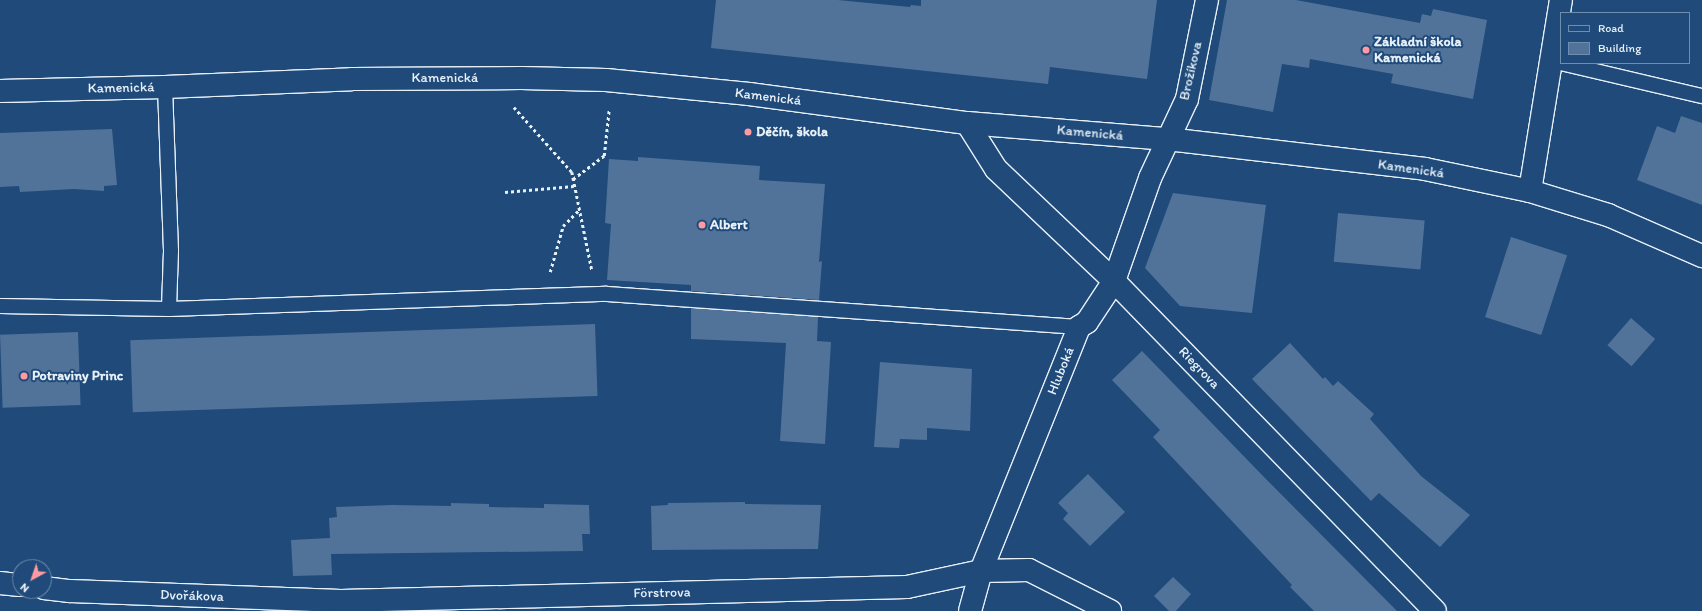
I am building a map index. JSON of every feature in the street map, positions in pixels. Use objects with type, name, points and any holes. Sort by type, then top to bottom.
[{"type":"street","name":"Brožíkova","points":[[1167,139],[1187,99],[1207,0]]},
{"type":"street","points":[[1560,12],[1561,0]]},
{"type":"street","points":[[1530,191],[1558,62],[1560,21]]},
{"type":"street","name":"Kamenická","points":[[0,91],[165,87],[352,79],[489,78],[612,81],[749,94],[967,122],[1167,139],[1425,169],[1530,191],[1608,215],[1702,256]]},
{"type":"street","name":"Riegrova","points":[[967,122],[996,169],[1114,281],[1435,611]]},
{"type":"street","name":"Hluboká","points":[[970,611],[981,571],[1079,327],[1088,322],[1114,281],[1150,178],[1167,139]]},
{"type":"street","name":"Förstrova","points":[[338,606],[907,587],[981,571],[1029,570],[1110,611]]},
{"type":"street","points":[[0,583],[12,584]]},
{"type":"street","name":"Dvořákova","points":[[52,589],[70,592],[338,606]]},
{"type":"lane","points":[[1566,64],[1702,96]]},
{"type":"lane","points":[[165,87],[171,251],[169,309]]},
{"type":"lane","points":[[0,306],[169,309],[597,294],[1079,327]]},
{"type":"path","points":[[489,78],[572,172],[597,294]]},
{"type":"path","points":[[573,179],[604,156],[612,81]]},
{"type":"path","points":[[505,192],[574,186]]},
{"type":"path","points":[[544,296],[554,251],[564,226],[579,210]]},
{"type":"building","points":[[716,0],[838,0],[910,7],[911,5],[921,6],[921,0],[1157,0],[1147,79],[1050,67],[1048,84],[711,48]]},
{"type":"building","points":[[1227,0],[1296,0],[1420,23],[1422,14],[1431,16],[1433,9],[1487,20],[1473,99],[1391,83],[1393,74],[1310,59],[1309,68],[1282,64],[1273,112],[1209,100]]},
{"type":"building","points":[[1681,116],[1702,123],[1702,205],[1637,180],[1657,126],[1675,133]]},
{"type":"building","points":[[112,129],[117,185],[104,186],[104,191],[74,189],[20,192],[19,186],[0,187],[0,133]]},
{"type":"building","points":[[638,157],[760,166],[759,180],[825,184],[819,262],[822,261],[819,300],[691,291],[691,285],[607,280],[611,224],[605,223],[609,159],[638,161]]},
{"type":"building","points":[[1173,193],[1266,205],[1252,313],[1180,306],[1145,268]]},
{"type":"building","points":[[1338,213],[1425,221],[1420,269],[1334,262]]},
{"type":"building","points":[[1511,237],[1567,255],[1541,335],[1485,317]]},
{"type":"building","points":[[691,308],[818,317],[817,341],[831,342],[825,444],[780,441],[786,343],[691,339]]},
{"type":"building","points":[[1631,318],[1655,339],[1632,366],[1607,345]]},
{"type":"building","points":[[595,324],[598,396],[133,412],[130,340]]},
{"type":"building","points":[[78,332],[81,405],[3,408],[0,335]]},
{"type":"building","points":[[1290,343],[1323,379],[1325,377],[1333,386],[1338,381],[1374,414],[1370,419],[1421,476],[1470,515],[1440,547],[1379,493],[1371,501],[1252,379]]},
{"type":"building","points":[[1142,351],[1397,611],[1314,611],[1290,587],[1292,585],[1153,437],[1160,430],[1112,380]]},
{"type":"building","points":[[880,362],[972,369],[970,431],[927,428],[927,440],[900,439],[899,448],[874,447]]},
{"type":"building","points":[[1088,474],[1125,512],[1090,546],[1063,519],[1068,513],[1058,503]]},
{"type":"building","points":[[745,502],[745,504],[821,505],[818,549],[652,550],[651,506],[668,505],[668,503]]},
{"type":"building","points":[[451,503],[489,504],[489,507],[544,508],[544,504],[589,505],[590,534],[582,534],[583,551],[331,554],[332,575],[293,576],[291,540],[330,538],[329,518],[337,517],[336,507],[392,505],[451,506]]},
{"type":"building","points":[[1173,577],[1191,594],[1176,611],[1169,611],[1154,596]]},
{"type":"place","name":"Základní škola Kamenická","points":[[1366,50]]},
{"type":"place","name":"Děčín, škola","points":[[748,132]]},
{"type":"place","name":"Albert","points":[[702,225]]},
{"type":"place","name":"Potraviny Princ","points":[[24,376]]}]
